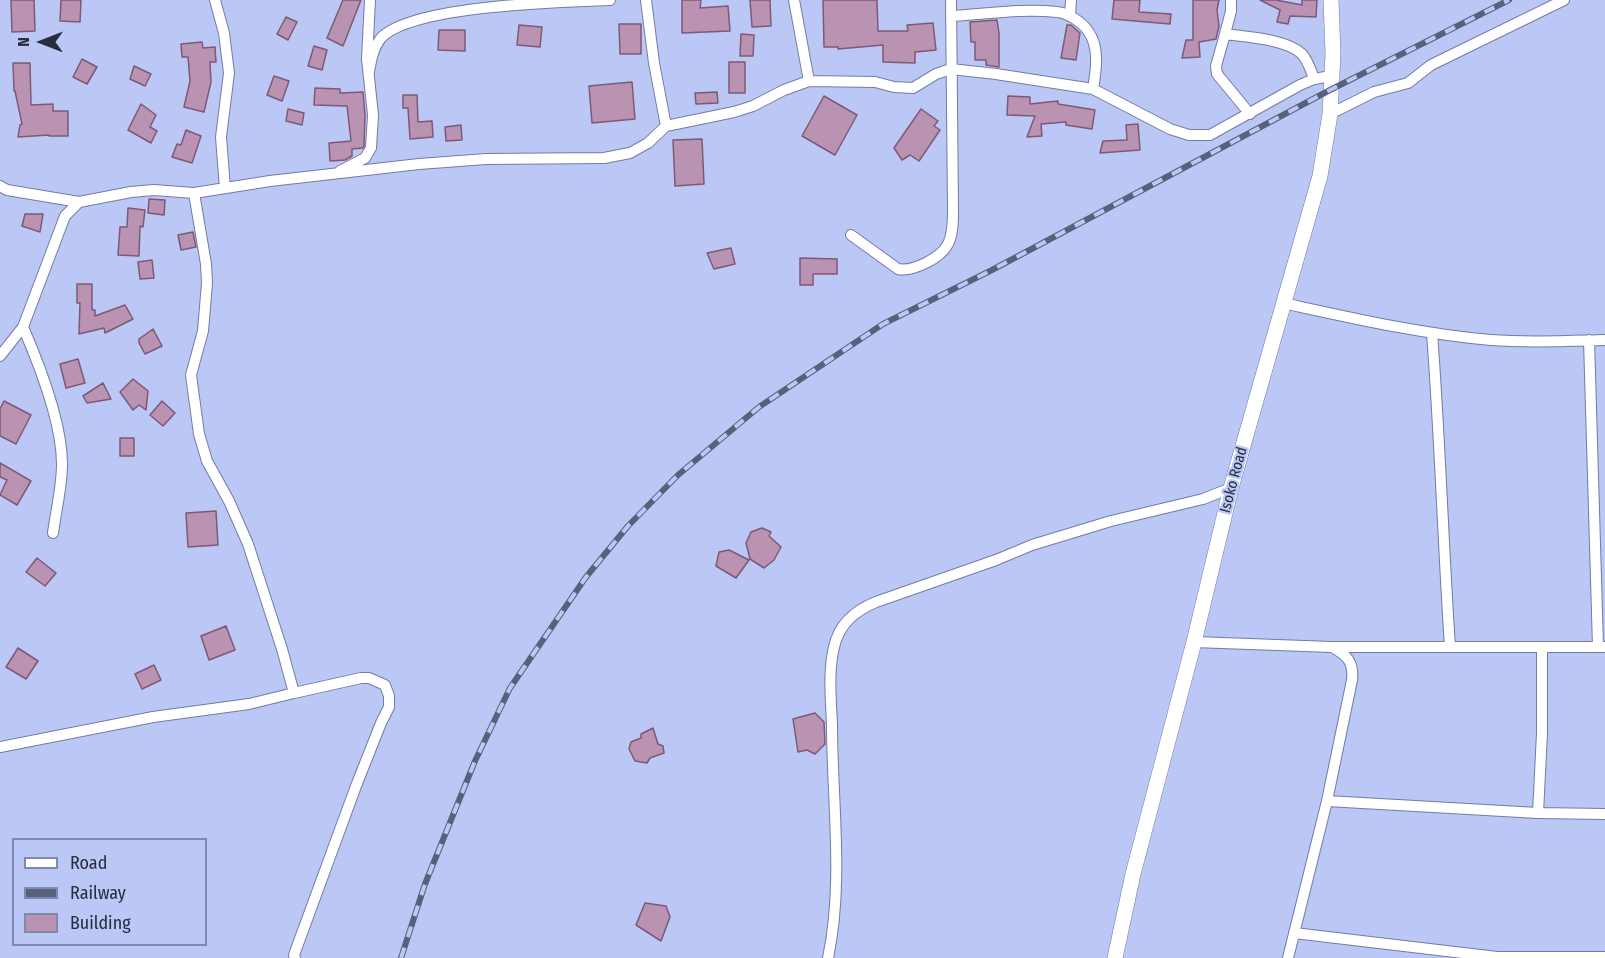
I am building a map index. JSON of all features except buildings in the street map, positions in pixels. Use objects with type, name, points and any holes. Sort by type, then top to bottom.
[{"type":"street","points":[[215,0],[224,33],[229,73],[222,137],[225,188]]},
{"type":"street","points":[[334,174],[365,158],[370,148],[373,115],[367,59],[370,0]]},
{"type":"street","points":[[369,72],[373,52],[387,33],[428,17],[544,3],[610,0]]},
{"type":"street","points":[[646,0],[654,63],[666,126]]},
{"type":"street","points":[[794,0],[808,81]]},
{"type":"street","points":[[851,236],[898,269],[907,271],[917,268],[942,252],[949,244],[953,210],[951,0]]},
{"type":"street","points":[[1070,16],[1071,0]]},
{"type":"street","points":[[1231,0],[1226,34],[1216,66],[1217,75],[1250,114]]},
{"type":"street","name":"Isoko Road","points":[[1115,958],[1133,874],[1194,642],[1231,488],[1320,176],[1330,114],[1331,0]]},
{"type":"street","points":[[1330,114],[1374,92],[1408,83],[1431,65],[1564,0]]},
{"type":"street","points":[[951,16],[1036,12],[1059,12],[1070,16],[1089,32],[1094,46],[1097,63],[1093,89]]},
{"type":"street","points":[[1226,34],[1288,46],[1303,56],[1314,79]]},
{"type":"street","points":[[2,189],[79,202],[131,192],[154,190],[194,193],[270,181],[419,164],[486,159],[604,158],[630,153],[643,147],[666,126],[753,106],[808,81],[875,82],[894,87],[914,88],[936,74],[951,69],[1093,89],[1170,129],[1188,135],[1210,135],[1314,79],[1331,76]]},
{"type":"street","points":[[194,193],[207,283],[203,331],[191,375],[199,434],[207,461],[229,501],[248,544],[294,693]]},
{"type":"street","points":[[0,356],[23,327],[66,216],[79,202]]},
{"type":"street","points":[[1283,303],[1432,333],[1491,340],[1532,342],[1605,340]]},
{"type":"street","points":[[23,327],[53,410],[62,448],[62,466],[53,533]]},
{"type":"street","points":[[1432,333],[1450,647]]},
{"type":"street","points":[[1194,642],[1332,647],[1602,647],[1589,340]]},
{"type":"street","points":[[828,958],[834,927],[836,864],[831,680],[834,646],[851,615],[876,602],[1032,545],[1111,521],[1203,499],[1231,488]]},
{"type":"street","points":[[1288,958],[1327,801],[1353,669],[1350,661],[1332,647]]},
{"type":"street","points":[[1538,813],[1542,733],[1542,647]]},
{"type":"street","points":[[0,747],[153,717],[249,704],[361,678],[369,678],[385,685],[389,696],[389,707],[356,786],[294,955],[295,958]]},
{"type":"street","points":[[1327,801],[1538,813],[1605,814]]},
{"type":"street","points":[[1294,933],[1497,957],[1605,957]]},
{"type":"railway","points":[[401,958],[425,884],[475,761],[510,688],[586,577],[628,526],[678,475],[759,407],[883,324],[992,270],[1330,90],[1509,0]]}]
